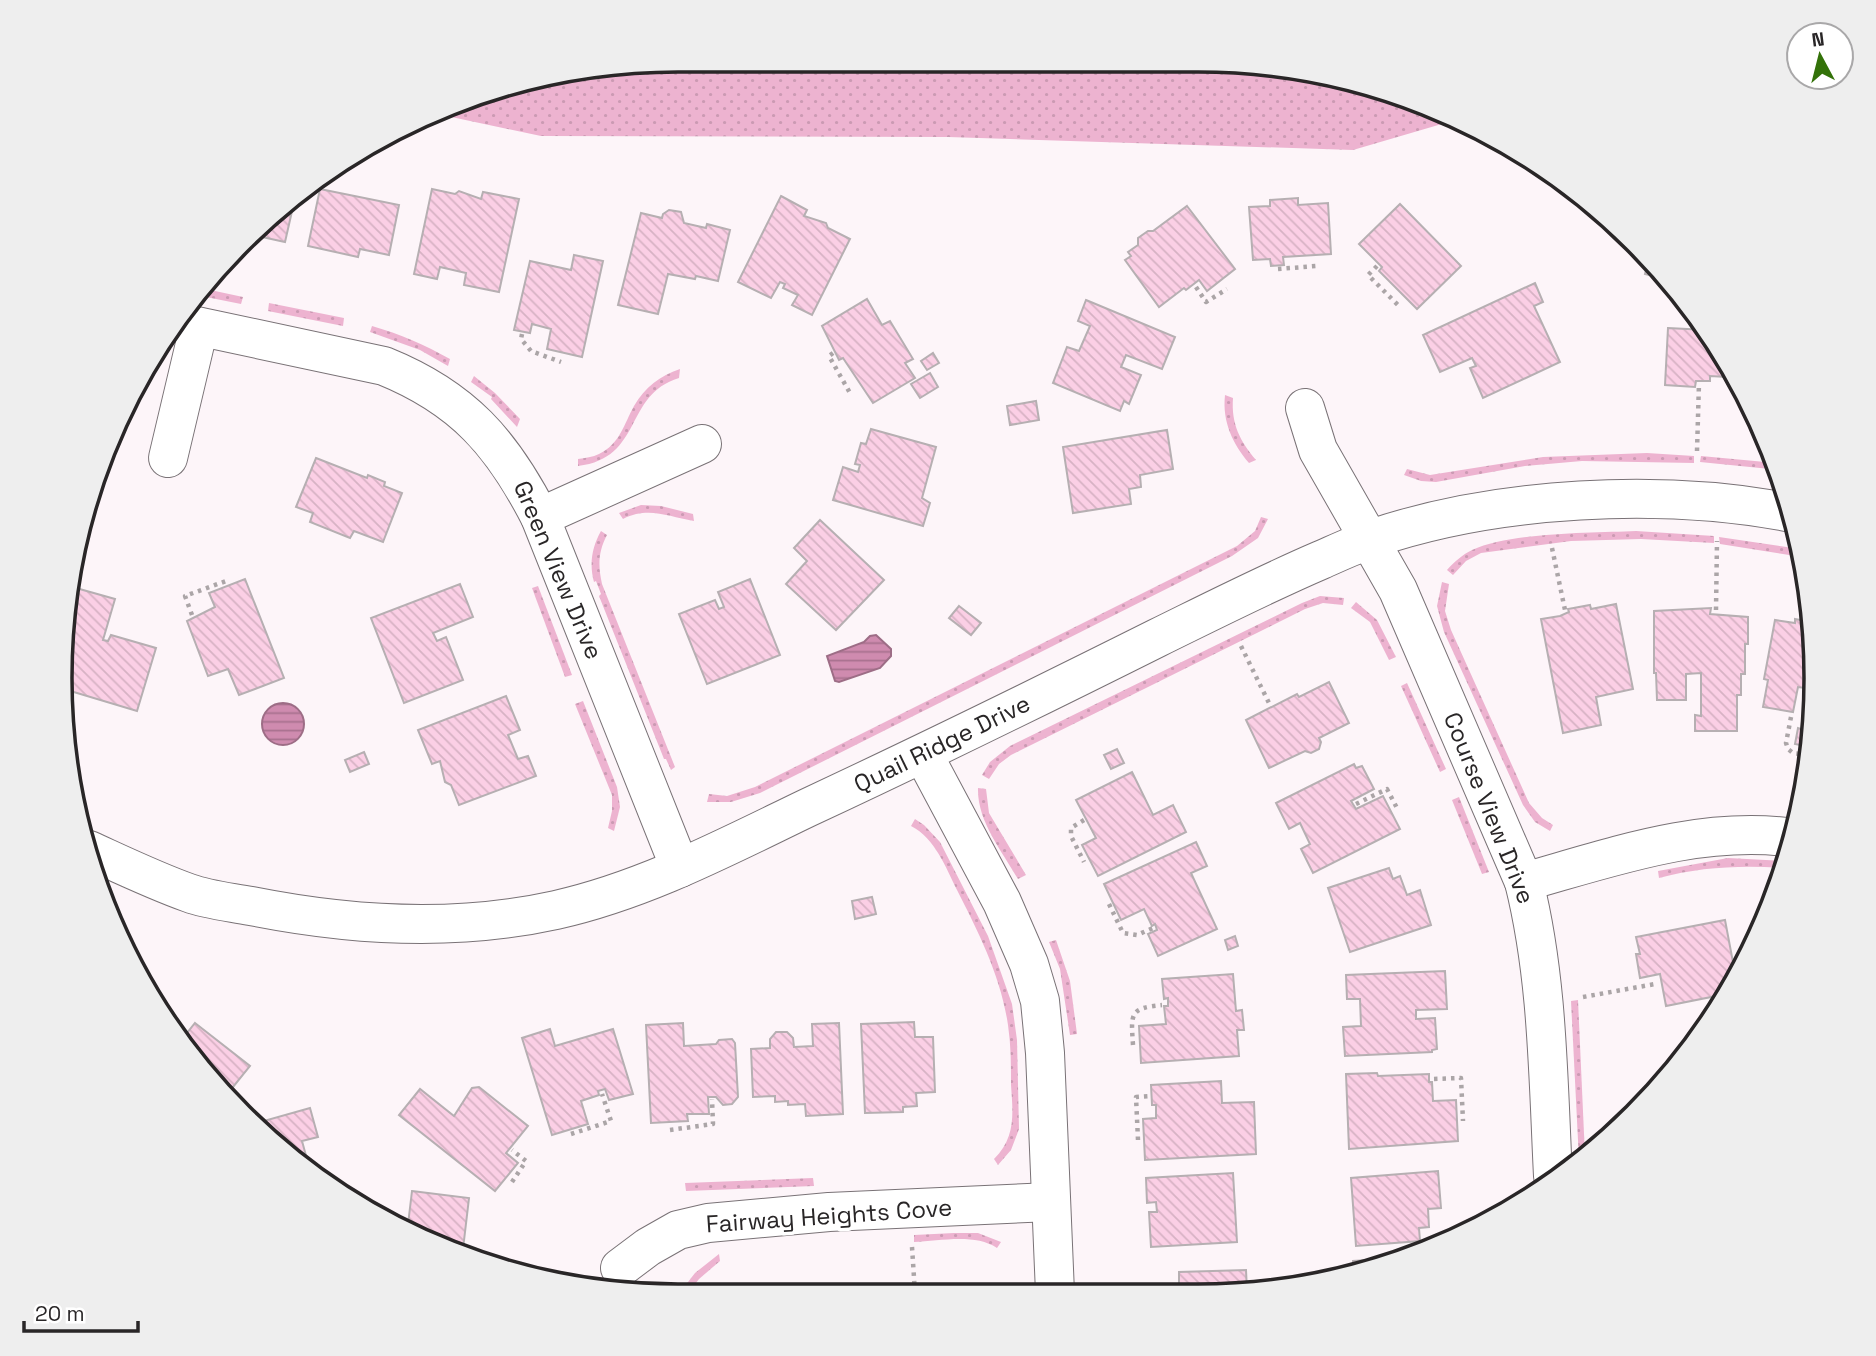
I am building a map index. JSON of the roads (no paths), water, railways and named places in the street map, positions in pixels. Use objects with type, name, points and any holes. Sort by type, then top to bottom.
[{"type":"street","points":[[168,458],[189,325]]},
{"type":"street","name":"Green View Drive","points":[[189,325],[384,366],[415,379],[465,412],[488,435],[520,477],[540,517],[680,868]]},
{"type":"street","name":"Course View Drive","points":[[1305,408],[1318,450],[1398,590],[1524,881],[1543,985],[1553,1169]]},
{"type":"street","points":[[540,517],[702,443]]},
{"type":"street","name":"Quail Ridge Drive","points":[[98,854],[192,895],[285,913],[376,924],[476,922],[551,911],[603,898],[680,868],[923,754],[1271,582],[1371,539],[1438,521],[1493,511],[1572,502],[1664,500],[1718,503],[1781,512]]},
{"type":"street","points":[[923,754],[1002,902],[1036,984],[1045,1053],[1055,1284]]},
{"type":"street","points":[[1524,881],[1682,839],[1752,834],[1783,837]]},
{"type":"street","name":"Fairway Heights Cove","points":[[620,1268],[648,1247],[678,1230],[708,1223],[829,1213],[1051,1202]]}]
